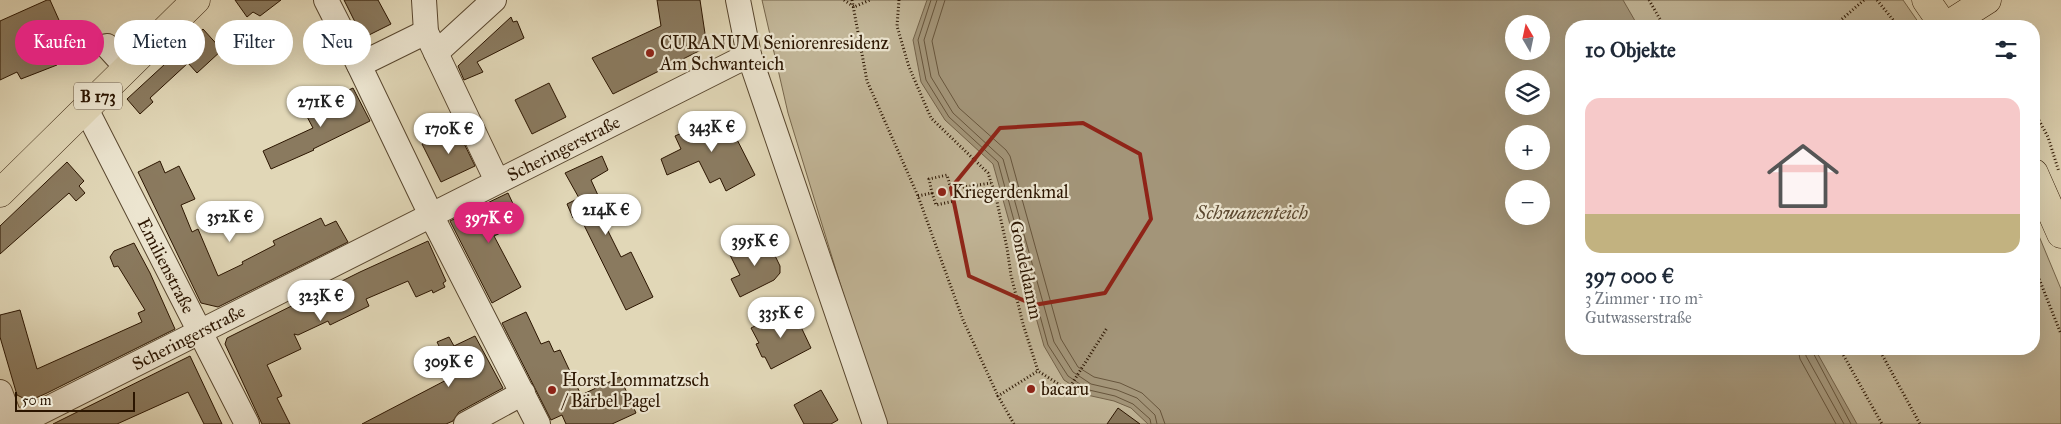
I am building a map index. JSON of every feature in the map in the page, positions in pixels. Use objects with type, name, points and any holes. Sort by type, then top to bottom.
[{"type":"main road","name":"B 173","points":[[0,193],[196,0]]},
{"type":"main road","points":[[1939,12],[1987,0]]},
{"type":"main road","points":[[2040,187],[2061,234]]},
{"type":"street","points":[[326,0],[336,20]]},
{"type":"street","points":[[424,0],[426,32],[498,181]]},
{"type":"street","points":[[436,53],[494,0]]},
{"type":"street","points":[[738,0],[749,55],[875,424]]},
{"type":"street","points":[[371,60],[426,32]]},
{"type":"street","points":[[107,46],[127,68]]},
{"type":"street","name":"Scheringerstraße","points":[[3,401],[11,421],[28,419],[749,55]]},
{"type":"street","points":[[360,65],[431,215],[538,424]]},
{"type":"street","name":"Emilienstraße","points":[[86,109],[247,424]]},
{"type":"street","points":[[466,424],[522,393]]},
{"type":"path","points":[[844,0],[854,8]]},
{"type":"path","points":[[852,0],[867,81],[918,196],[963,320],[998,396],[1014,424]]},
{"type":"path","points":[[854,8],[870,0]]},
{"type":"path","name":"Gondeldamm","points":[[899,0],[897,26],[909,67],[930,118],[988,174],[992,183],[1006,241],[1013,283],[1038,371]]},
{"type":"path","points":[[1649,0],[1661,20]]},
{"type":"path","points":[[1841,20],[1864,0]]},
{"type":"path","points":[[1878,0],[1893,20]]},
{"type":"path","points":[[2040,122],[2048,137],[2061,179]]},
{"type":"path","points":[[947,175],[951,189],[954,201],[936,205],[929,179],[947,175]]},
{"type":"path","points":[[951,189],[992,183]]},
{"type":"path","points":[[918,196],[932,193]]},
{"type":"path","points":[[2040,280],[2059,324],[2061,334]]},
{"type":"path","points":[[998,396],[1038,371],[1068,390],[1107,328]]},
{"type":"path","points":[[1843,355],[1882,424]]},
{"type":"path","points":[[1882,355],[1920,424]]},
{"type":"highlighted area","points":[[1083,123],[1140,154],[1151,219],[1105,293],[1034,305],[969,276],[951,188],[1000,128]]},
{"type":"shaded area","name":"Schwanenteich","points":[[762,0],[1903,0],[1917,20],[1565,20],[1565,355],[2040,355],[2040,238],[2061,289],[2061,424],[883,424],[788,113]]},
{"type":"water","name":"Schwanenteich","points":[[927,0],[1623,0],[1635,20],[1565,20],[1565,355],[1818,355],[1857,424],[1148,424],[1131,408],[1114,401],[1087,395],[1064,380],[1044,346],[993,164],[945,120],[921,82],[913,40]]},
{"type":"building","points":[[50,0],[59,20],[15,20],[15,65],[57,65],[21,79],[17,72],[0,80],[0,21]]},
{"type":"building","points":[[235,0],[281,0],[260,16],[253,12],[247,17]]},
{"type":"building","points":[[344,0],[378,0],[391,24],[371,34],[371,20],[354,20]]},
{"type":"building","name":"CURANUM Seniorenresidenz Am Schwanteich","points":[[657,0],[700,0],[707,47],[613,94],[592,58],[661,26]]},
{"type":"building","points":[[511,17],[513,22],[517,21],[524,38],[477,62],[483,72],[464,80],[458,66]]},
{"type":"building","points":[[205,31],[215,42],[215,56],[197,73],[190,65],[205,65]]},
{"type":"building","points":[[164,65],[186,65],[150,98],[153,102],[140,114],[127,99]]},
{"type":"building","points":[[549,83],[566,117],[532,134],[515,100]]},
{"type":"building","points":[[353,88],[370,121],[314,150],[271,169],[263,151],[313,128],[304,111]]},
{"type":"building","points":[[724,114],[755,175],[726,191],[720,178],[710,183],[699,161],[667,175],[661,159],[681,149],[675,136]]},
{"type":"building","points":[[456,127],[475,166],[441,182],[422,144]]},
{"type":"building","points":[[602,156],[608,170],[591,180],[602,204],[596,207],[621,257],[631,252],[653,297],[626,310],[579,215],[573,218],[567,204],[579,198],[565,173]]},
{"type":"building","points":[[160,161],[165,173],[179,166],[195,199],[181,205],[192,232],[198,229],[218,276],[275,245],[273,241],[321,218],[325,226],[336,221],[348,242],[218,307],[201,303],[138,172]]},
{"type":"building","points":[[67,162],[84,181],[79,186],[85,193],[76,201],[69,193],[0,254],[0,226]]},
{"type":"building","points":[[508,193],[522,223],[494,236],[521,287],[492,303],[450,221]]},
{"type":"building","points":[[766,237],[780,266],[780,273],[774,280],[740,297],[731,279],[740,275],[730,255]]},
{"type":"building","points":[[428,241],[446,281],[443,283],[445,287],[433,293],[432,290],[416,297],[408,281],[366,299],[369,306],[330,325],[328,321],[298,335],[294,334],[301,349],[267,365],[282,396],[277,398],[290,424],[262,424],[225,344],[227,338],[360,272]]},
{"type":"building","points":[[134,243],[150,273],[175,329],[29,401],[17,395],[0,337],[0,315],[20,310],[37,369],[142,322],[138,313],[145,310],[118,266],[114,267],[110,257],[114,251]]},
{"type":"building","points":[[792,308],[811,348],[771,369],[765,357],[762,357],[756,344],[759,343],[751,328]]},
{"type":"building","points":[[526,312],[541,344],[549,341],[554,352],[560,350],[581,395],[620,377],[636,413],[612,424],[566,424],[562,415],[551,420],[502,323]]},
{"type":"building","points":[[475,336],[503,388],[459,412],[453,421],[446,424],[362,424],[454,376],[437,342],[449,337],[454,346]]},
{"type":"building","points":[[190,356],[222,424],[204,424],[188,392],[117,424],[53,424]]},
{"type":"building","points":[[821,390],[838,420],[831,424],[804,424],[794,405]]},
{"type":"building","points":[[1118,408],[1140,424],[1107,424]]},
{"type":"place","name":"CURANUM Seniorenresidenz Am Schwanteich","points":[[650,53]]},
{"type":"place","name":"Kriegerdenkmal","points":[[942,192]]},
{"type":"place","name":"bacaru","points":[[1031,389]]},
{"type":"place","name":"Horst Lommatzsch / Bärbel Pagel","points":[[552,390]]}]
